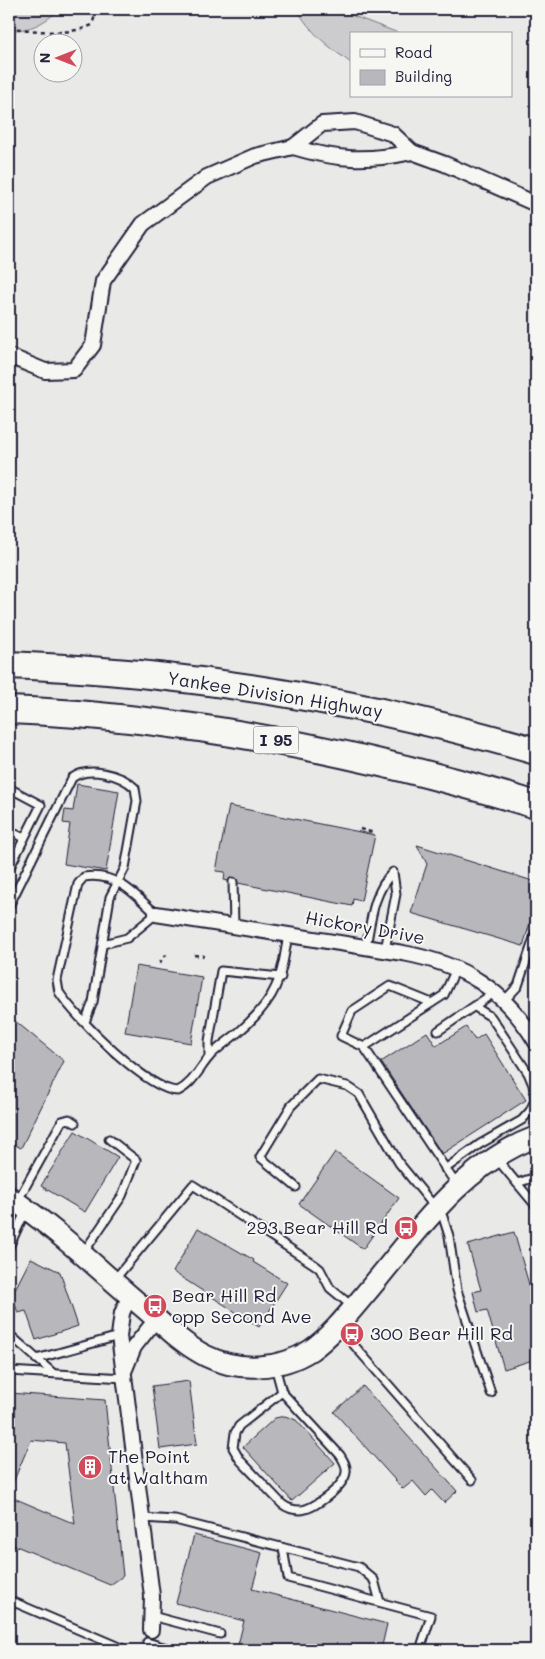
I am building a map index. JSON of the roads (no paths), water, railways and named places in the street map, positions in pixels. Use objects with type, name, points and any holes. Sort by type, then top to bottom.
[{"type":"highway","name":"Yankee Division Highway","points":[[9,665],[166,676],[316,698],[423,721],[536,751]]},
{"type":"highway","name":"I 95","points":[[9,710],[54,711],[152,721],[294,743],[410,769],[536,805]]},
{"type":"street","points":[[9,356],[44,370],[74,370],[93,344],[103,281],[143,224],[207,177],[255,156],[292,147],[322,124],[355,122],[393,134],[412,152],[445,164],[536,204]]},
{"type":"street","points":[[292,147],[328,157],[382,159],[412,152]]},
{"type":"street","name":"Hickory Drive","points":[[156,914],[385,950],[425,958],[456,968],[500,996],[536,1042]]},
{"type":"street","points":[[14,1202],[82,1255],[194,1349],[215,1360],[245,1366],[274,1365],[297,1358],[311,1350],[337,1326],[458,1187],[495,1157],[536,1137]]},
{"type":"street","points":[[130,1295],[122,1312],[119,1336],[152,1596],[150,1629]]},
{"type":"street","points":[[124,1378],[130,1354],[157,1318]]},
{"type":"lane","points":[[9,906],[70,782],[79,774],[108,775],[127,782],[137,791],[125,868],[110,897],[93,1002],[85,1022]]},
{"type":"lane","points":[[9,788],[41,805],[9,869]]},
{"type":"lane","points":[[9,831],[24,838]]},
{"type":"lane","points":[[366,947],[376,898],[384,883],[393,872],[396,894],[385,950]]},
{"type":"lane","points":[[103,944],[126,939],[156,914],[119,882],[88,876],[82,878],[78,884],[57,984],[61,996],[133,1070],[167,1089],[178,1090],[188,1085],[209,1057],[253,1019],[272,994],[280,977],[288,934]]},
{"type":"lane","points":[[233,882],[234,926]]},
{"type":"lane","points":[[438,1031],[474,1007],[518,986],[536,932]]},
{"type":"lane","points":[[364,1047],[432,1003],[447,991],[456,968]]},
{"type":"lane","points":[[209,1057],[209,1041],[220,971],[280,977]]},
{"type":"lane","points":[[432,1003],[390,986],[352,1011],[341,1036],[364,1047],[444,1169],[458,1187]]},
{"type":"lane","points":[[444,1169],[480,1144],[522,1120],[530,1111],[535,1100],[533,1085],[528,1073],[491,1018],[474,1007]]},
{"type":"lane","points":[[296,1188],[260,1156],[291,1106],[318,1078],[347,1086],[359,1094],[399,1162],[438,1208],[448,1230],[457,1290],[491,1393]]},
{"type":"lane","points":[[9,1247],[14,1202],[62,1121],[69,1119],[75,1123]]},
{"type":"lane","points":[[82,1255],[122,1196],[136,1160],[109,1139]]},
{"type":"lane","points":[[495,1157],[536,1206]]},
{"type":"lane","points":[[517,1183],[536,1177]]},
{"type":"lane","points":[[113,1281],[193,1185],[315,1265],[320,1269],[330,1288],[353,1308]]},
{"type":"lane","points":[[337,1326],[472,1480]]},
{"type":"lane","points":[[9,1334],[54,1373]]},
{"type":"lane","points":[[36,1359],[119,1336]]},
{"type":"lane","points":[[274,1365],[282,1392],[340,1455],[347,1471],[346,1477],[337,1488],[316,1505],[301,1510],[287,1508],[282,1504],[240,1460],[232,1448],[235,1433],[239,1426],[282,1392]]},
{"type":"lane","points":[[9,1371],[124,1378]]},
{"type":"lane","points":[[142,1518],[175,1520],[359,1567],[374,1580],[380,1602]]},
{"type":"lane","points":[[283,1548],[288,1578],[431,1616],[420,1650]]},
{"type":"lane","points":[[9,1600],[122,1649]]},
{"type":"lane","points":[[150,1629],[220,1634]]},
{"type":"lane","points":[[144,1650],[150,1629]]},
{"type":"lane","points":[[150,1629],[173,1650]]},
{"type":"place","name":"293 Bear Hill Rd","points":[[406,1228]]},
{"type":"place","name":"Bear Hill Rd opp Second Ave","points":[[155,1306]]},
{"type":"place","name":"300 Bear Hill Rd","points":[[352,1334]]},
{"type":"place","name":"The Point at Waltham","points":[[90,1467]]}]
